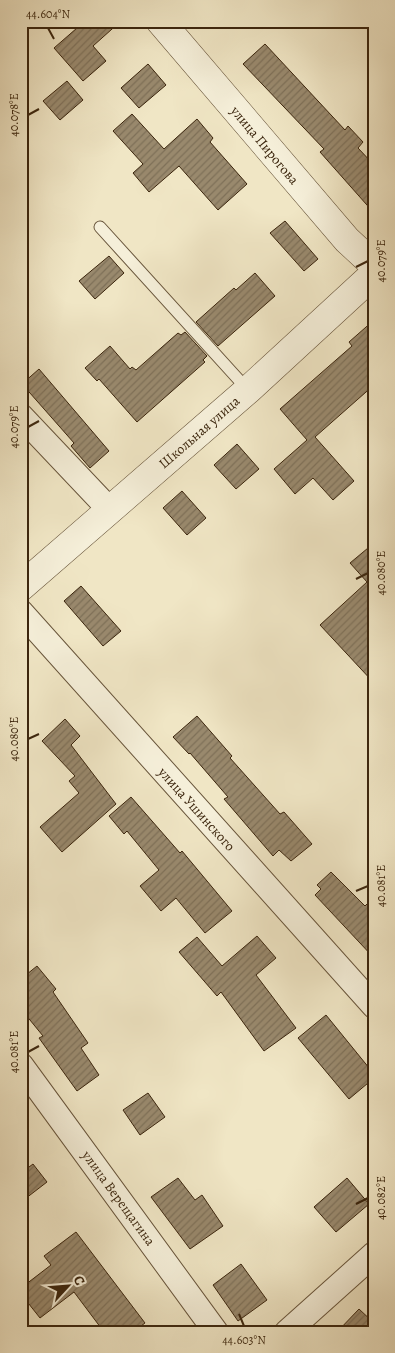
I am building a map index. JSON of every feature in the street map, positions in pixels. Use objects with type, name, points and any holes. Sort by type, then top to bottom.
[{"type":"street","name":"улица Пирогова","points":[[160,21],[347,240],[374,265]]},
{"type":"street","name":"Школьная улица","points":[[21,587],[248,390],[374,274]]},
{"type":"street","points":[[21,416],[109,509]]},
{"type":"street","name":"улица Ушинского","points":[[21,612],[374,1006]]},
{"type":"street","name":"улица Верещагина","points":[[21,1065],[216,1332]]},
{"type":"street","points":[[287,1332],[374,1254]]},
{"type":"lane","points":[[100,227],[248,390]]},
{"type":"building","points":[[85,21],[121,21],[93,46],[106,61],[83,81],[54,48]]},
{"type":"building","points":[[265,44],[345,130],[348,126],[363,142],[358,148],[374,165],[374,213],[320,152],[324,149],[243,64]]},
{"type":"building","points":[[148,64],[166,85],[139,108],[121,88]]},
{"type":"building","points":[[67,81],[83,100],[60,120],[43,101]]},
{"type":"building","points":[[132,114],[164,149],[197,119],[213,138],[210,142],[247,184],[218,210],[179,166],[149,192],[133,173],[143,164],[113,131]]},
{"type":"building","points":[[285,221],[318,259],[304,271],[270,233]]},
{"type":"building","points":[[109,256],[124,273],[95,299],[79,281]]},
{"type":"building","points":[[255,273],[275,296],[218,346],[196,322],[234,288],[236,290]]},
{"type":"building","points":[[374,320],[374,385],[315,437],[354,481],[333,500],[313,478],[295,494],[274,469],[307,440],[280,409],[352,346],[349,342]]},
{"type":"building","points":[[185,332],[207,356],[203,360],[205,362],[137,422],[99,379],[97,381],[85,368],[110,346],[130,369],[132,367],[136,370],[178,333],[181,335]]},
{"type":"building","points":[[39,369],[109,451],[90,468],[71,446],[74,443],[22,384]]},
{"type":"building","points":[[237,444],[259,469],[236,489],[214,465]]},
{"type":"building","points":[[182,491],[206,518],[187,535],[163,508]]},
{"type":"building","points":[[374,543],[374,683],[320,625],[367,582],[350,563]]},
{"type":"building","points":[[81,586],[121,631],[103,646],[64,601]]},
{"type":"building","points":[[197,716],[232,756],[230,758],[280,814],[284,812],[312,844],[291,861],[279,850],[273,856],[224,799],[228,797],[190,753],[173,737]]},
{"type":"building","points":[[65,719],[80,736],[71,745],[116,804],[62,852],[40,827],[79,793],[69,781],[75,776],[42,741]]},
{"type":"building","points":[[131,797],[180,853],[182,851],[232,911],[205,933],[176,898],[161,911],[140,886],[159,870],[127,831],[124,834],[109,816]]},
{"type":"building","points":[[331,872],[365,906],[374,897],[374,958],[315,895],[321,889],[317,885]]},
{"type":"building","points":[[257,936],[276,958],[256,975],[296,1028],[264,1051],[221,992],[217,996],[179,952],[197,937],[222,966]]},
{"type":"building","points":[[37,966],[56,989],[53,992],[88,1043],[81,1048],[99,1075],[77,1091],[39,1038],[43,1036],[21,1009],[21,979]]},
{"type":"building","points":[[326,1015],[374,1074],[374,1078],[349,1099],[298,1038]]},
{"type":"building","points":[[148,1093],[165,1117],[140,1135],[123,1110]]},
{"type":"building","points":[[33,1164],[47,1182],[21,1202],[21,1173]]},
{"type":"building","points":[[178,1178],[195,1200],[202,1195],[223,1226],[190,1249],[151,1197]]},
{"type":"building","points":[[347,1178],[369,1204],[336,1232],[314,1207]]},
{"type":"building","points":[[76,1232],[145,1323],[133,1332],[104,1332],[74,1292],[40,1318],[21,1294],[21,1288],[51,1265],[44,1256]]},
{"type":"building","points":[[241,1264],[267,1300],[238,1321],[213,1285]]},
{"type":"building","points":[[359,1309],[374,1323],[374,1332],[337,1332]]}]
